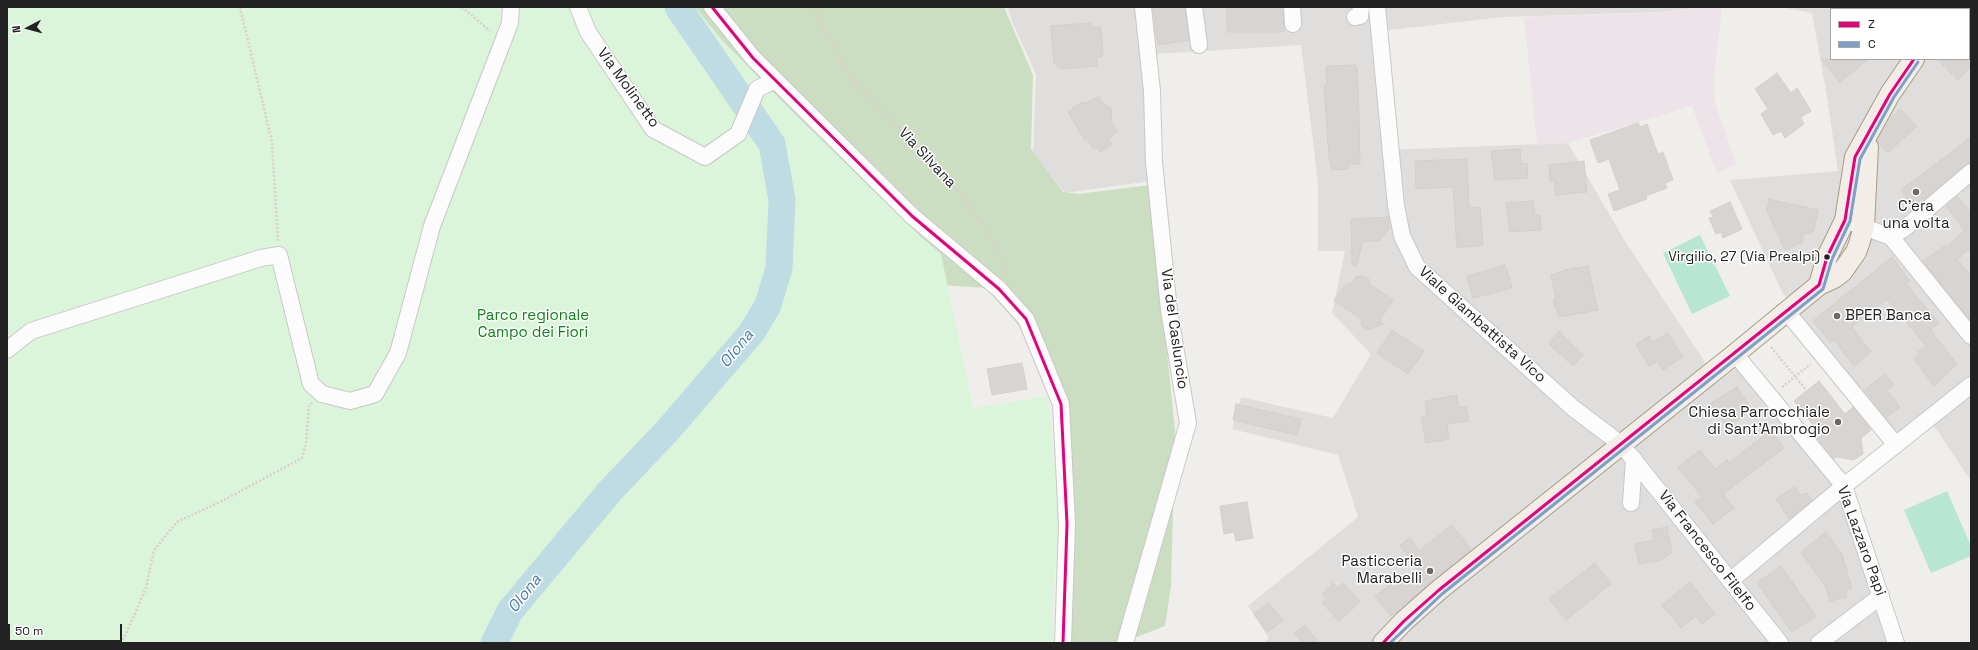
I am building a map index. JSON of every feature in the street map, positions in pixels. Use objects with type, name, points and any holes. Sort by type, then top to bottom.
[{"type":"main road","points":[[1819,285],[1827,257],[1845,220],[1856,157],[1890,94],[1913,60]]},
{"type":"main road","points":[[1383,643],[1404,621],[1439,590],[1628,452],[1735,354],[1819,285],[1834,278],[1842,272],[1856,252],[1864,227],[1869,131]]},
{"type":"street","points":[[7,350],[31,331],[261,258],[280,256],[311,384],[322,394],[350,401],[375,394],[398,353],[432,226],[510,23],[511,7]]},
{"type":"street","name":"Via Molinetto","points":[[578,7],[588,32],[653,129],[705,158],[738,134],[757,89],[775,80]]},
{"type":"street","points":[[712,7],[753,58],[775,80],[912,216],[999,288],[1026,320],[1061,404],[1066,524],[1063,643]]},
{"type":"street","name":"Via del Casluncio","points":[[1125,643],[1188,423],[1169,310],[1154,164],[1152,91],[1144,7]]},
{"type":"street","points":[[1194,7],[1199,46]]},
{"type":"street","points":[[1292,7],[1293,24]]},
{"type":"street","name":"Viale Giambattista Vico","points":[[1377,7],[1396,206],[1402,236],[1417,267],[1574,408],[1628,452]]},
{"type":"street","points":[[1891,237],[1905,228],[1971,172]]},
{"type":"street","points":[[1845,220],[1891,237],[1971,336]]},
{"type":"street","points":[[1787,312],[1896,445]]},
{"type":"street","name":"Via Lazzaro Papi","points":[[1735,354],[1844,486],[1896,643]]},
{"type":"street","points":[[1730,581],[1844,486],[1971,385]]},
{"type":"street","points":[[1628,452],[1631,503]]},
{"type":"street","name":"Via Francesco Filelfo","points":[[1628,452],[1780,643]]},
{"type":"street","points":[[1819,643],[1881,596]]},
{"type":"path","points":[[240,7],[272,142],[280,256]]},
{"type":"path","points":[[462,7],[502,42]]},
{"type":"path","name":"Via Silvana","points":[[813,7],[849,76],[949,180],[986,227],[1008,277]]},
{"type":"path","points":[[1772,349],[1807,391]]},
{"type":"path","points":[[1770,396],[1822,356]]},
{"type":"path","points":[[120,643],[125,636],[146,588],[154,550],[176,522],[224,500],[302,458],[306,443],[309,406],[322,394]]},
{"type":"shaded area","points":[[1008,7],[1138,7],[1151,181],[1065,193],[1033,153],[1036,74],[1012,21]]},
{"type":"shaded area","points":[[1150,7],[1708,7],[1659,12],[1503,17],[1381,31],[1385,150],[1568,143],[1623,238],[1718,382],[1738,367],[1834,488],[1860,547],[1890,643],[1263,643],[1269,638],[1248,606],[1358,517],[1338,455],[1232,429],[1241,397],[1333,418],[1371,354],[1332,313],[1345,251],[1318,251],[1318,183],[1301,45],[1154,54]]},
{"type":"shaded area","points":[[1706,7],[1722,7],[1714,77],[1715,103],[1736,164],[1717,174],[1692,106],[1568,143],[1537,145],[1524,17],[1650,13]]},
{"type":"shaded area","points":[[1781,7],[1971,7],[1971,481],[1924,411],[1897,434],[1782,292],[1730,180],[1838,171],[1812,13]]},
{"type":"shaded area","points":[[1883,240],[1889,246],[1868,264],[1862,258]]},
{"type":"shaded area","points":[[1835,289],[1839,295],[1813,315],[1809,309]]},
{"type":"green space","name":"Parco regionale Campo dei Fiori","points":[[7,7],[1004,7],[1033,75],[1031,149],[1063,192],[1078,194],[1150,185],[1175,431],[1171,586],[1165,626],[1124,642],[1067,643],[1068,400],[1030,338],[986,288],[942,285],[7,643]]},
{"type":"green space","name":"Parco regionale Campo dei Fiori","points":[[7,7],[695,7],[721,39],[791,110],[919,235],[941,254],[973,408],[1048,396],[1059,515],[1052,616],[1055,643],[7,643]]},
{"type":"green space","points":[[1700,235],[1730,296],[1692,314],[1663,253]]},
{"type":"green space","points":[[1947,491],[1971,546],[1971,556],[1931,573],[1904,510]]},
{"type":"building","points":[[1153,7],[1185,7],[1189,40],[1158,45]]},
{"type":"building","points":[[1227,7],[1283,7],[1284,32],[1227,32]]},
{"type":"building","points":[[1090,23],[1091,27],[1101,27],[1103,56],[1097,57],[1097,66],[1061,69],[1054,63],[1051,26]]},
{"type":"building","points":[[1821,59],[1867,60],[1840,82]]},
{"type":"building","points":[[1971,59],[1971,67],[1958,80],[1938,60]]},
{"type":"building","points":[[1355,65],[1355,67],[1357,67],[1360,164],[1348,164],[1348,169],[1332,170],[1329,157],[1324,85],[1327,84],[1326,66]]},
{"type":"building","points":[[1777,73],[1791,93],[1797,88],[1811,111],[1801,117],[1804,124],[1785,138],[1781,131],[1773,135],[1761,114],[1768,109],[1755,89]]},
{"type":"building","points":[[1099,97],[1105,105],[1111,108],[1111,121],[1117,132],[1108,139],[1112,144],[1100,152],[1096,147],[1093,149],[1087,139],[1084,139],[1068,112],[1082,102],[1083,104]]},
{"type":"building","points":[[1900,109],[1917,126],[1888,153],[1877,141],[1890,119]]},
{"type":"building","points":[[1638,123],[1640,127],[1647,124],[1658,154],[1663,152],[1673,180],[1665,183],[1667,188],[1646,196],[1647,199],[1614,211],[1608,194],[1620,190],[1609,159],[1598,163],[1590,140]]},
{"type":"building","points":[[1971,137],[1971,163],[1965,165],[1914,208],[1901,190]]},
{"type":"building","points":[[1520,149],[1521,164],[1527,163],[1528,178],[1495,180],[1491,151]]},
{"type":"building","points":[[1467,159],[1469,208],[1480,207],[1483,245],[1457,248],[1453,187],[1416,189],[1415,161]]},
{"type":"building","points":[[1584,161],[1587,192],[1556,195],[1554,180],[1550,181],[1549,165]]},
{"type":"building","points":[[1957,196],[1971,213],[1971,248],[1957,259],[1971,276],[1971,321],[1923,261],[1946,245],[1947,247],[1964,230],[1946,206]]},
{"type":"building","points":[[1769,199],[1818,210],[1814,231],[1802,235],[1803,242],[1785,250],[1767,211]]},
{"type":"building","points":[[1533,201],[1535,215],[1540,215],[1541,230],[1510,232],[1506,203]]},
{"type":"building","points":[[1730,202],[1742,229],[1723,238],[1721,232],[1716,234],[1709,218],[1713,217],[1710,211]]},
{"type":"building","points":[[1389,217],[1389,229],[1380,240],[1362,242],[1357,266],[1352,265],[1351,219]]},
{"type":"building","points":[[1892,257],[1910,281],[1906,284],[1939,323],[1930,330],[1957,364],[1934,386],[1914,359],[1920,354],[1918,352],[1926,346],[1887,299],[1852,327],[1871,352],[1854,366],[1834,340],[1830,342],[1813,321]]},
{"type":"building","points":[[1505,265],[1512,288],[1473,298],[1467,276]]},
{"type":"building","points":[[1588,266],[1598,310],[1559,317],[1553,300],[1556,299],[1551,275],[1575,267],[1575,269]]},
{"type":"building","points":[[1363,276],[1369,279],[1369,284],[1393,300],[1379,321],[1383,324],[1368,330],[1361,325],[1362,320],[1334,300],[1347,283],[1350,285],[1356,277]]},
{"type":"building","points":[[1392,330],[1424,351],[1408,374],[1377,353]]},
{"type":"building","points":[[1559,331],[1583,355],[1573,366],[1549,344]]},
{"type":"building","points":[[1668,333],[1683,357],[1663,370],[1657,361],[1649,366],[1636,345],[1649,336],[1653,342]]},
{"type":"building","points":[[1022,363],[1027,389],[992,395],[987,369]]},
{"type":"building","points":[[1885,374],[1894,385],[1887,390],[1900,407],[1886,418],[1865,390]]},
{"type":"building","name":"Chiesa Parrocchiale di Sant'Ambrogio","points":[[1819,381],[1845,414],[1853,407],[1871,430],[1861,438],[1863,454],[1854,460],[1837,457],[1834,459],[1817,438],[1821,435],[1794,401]]},
{"type":"building","points":[[1737,387],[1752,410],[1727,426],[1710,404]]},
{"type":"building","points":[[1457,395],[1458,407],[1466,407],[1469,421],[1447,424],[1449,439],[1426,443],[1421,417],[1427,416],[1425,401]]},
{"type":"building","points":[[1236,404],[1301,419],[1297,435],[1233,420]]},
{"type":"building","points":[[1771,430],[1784,448],[1723,494],[1734,508],[1713,524],[1695,502],[1702,497],[1678,467],[1700,450],[1715,469],[1727,460],[1729,463]]},
{"type":"building","points":[[1795,487],[1800,495],[1807,493],[1812,500],[1789,519],[1776,499]]},
{"type":"building","points":[[1247,502],[1253,538],[1236,541],[1234,532],[1224,534],[1220,506]]},
{"type":"building","points":[[1452,525],[1471,549],[1391,616],[1375,596],[1391,584],[1394,588],[1418,570],[1400,545],[1410,538],[1419,551]]},
{"type":"building","points":[[1667,527],[1672,552],[1661,560],[1639,564],[1635,544],[1654,540],[1652,530]]},
{"type":"building","points":[[1826,532],[1842,554],[1852,589],[1845,590],[1847,597],[1830,601],[1825,586],[1801,552]]},
{"type":"building","points":[[1595,563],[1611,584],[1566,620],[1549,599]]},
{"type":"building","points":[[1781,566],[1816,616],[1792,632],[1757,583]]},
{"type":"building","points":[[1690,582],[1715,614],[1702,624],[1696,616],[1681,628],[1662,605]]},
{"type":"building","points":[[1333,583],[1338,588],[1343,583],[1360,602],[1339,621],[1322,603],[1327,599],[1322,594]]},
{"type":"building","points":[[1269,603],[1283,621],[1267,632],[1254,614]]},
{"type":"building","points":[[1305,625],[1319,643],[1302,643],[1294,633]]},
{"type":"waterway","name":"Olona","points":[[494,643],[510,611],[610,491],[668,430],[752,332],[768,305],[779,268],[782,200],[772,144],[678,7]]},
{"type":"transit line","name":"Z","points":[[712,7],[753,58],[912,216],[999,289],[1026,319],[1061,404],[1067,524],[1063,643]]},
{"type":"transit line","name":"Z","points":[[1383,643],[1404,621],[1439,590],[1819,285],[1827,257],[1845,220],[1855,157],[1890,94],[1913,60]]},
{"type":"transit line","name":"C","points":[[1390,643],[1442,594],[1823,289],[1832,259],[1850,221],[1860,159],[1894,97],[1918,62]]},
{"type":"place","name":"C'era una volta","points":[[1916,192]]},
{"type":"place","name":"Virgilio, 27 (Via Prealpi)","points":[[1827,257]]},
{"type":"place","name":"BPER Banca","points":[[1837,316]]},
{"type":"place","name":"Chiesa Parrocchiale di Sant'Ambrogio","points":[[1838,422]]},
{"type":"place","name":"Pasticceria Marabelli","points":[[1430,571]]}]
